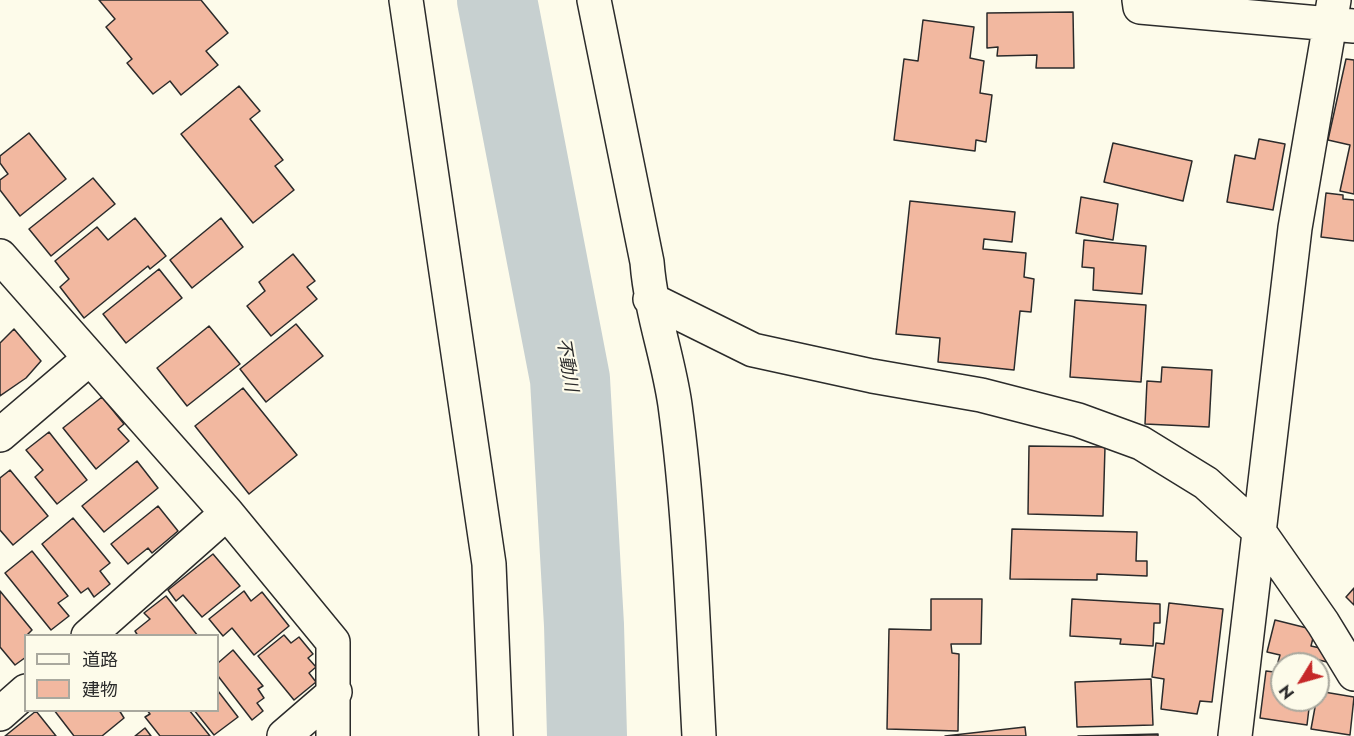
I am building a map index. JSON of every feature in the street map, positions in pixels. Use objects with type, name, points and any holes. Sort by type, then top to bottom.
[{"type":"street","points":[[406,0],[489,564],[496,736]]},
{"type":"street","points":[[594,0],[647,262],[650,299],[674,402],[686,508],[699,736]]},
{"type":"street","points":[[1139,0],[1140,7],[1340,16],[1295,228],[1235,736]]},
{"type":"street","points":[[0,256],[227,513],[333,642],[335,692],[333,736]]},
{"type":"street","points":[[650,299],[753,350],[872,376],[981,395],[1078,420],[1141,443],[1206,483],[1258,530],[1317,614],[1354,674]]},
{"type":"street","points":[[0,435],[89,359]]},
{"type":"street","points":[[90,634],[227,513]]},
{"type":"street","points":[[284,736],[335,692]]},
{"type":"street","points":[[0,714],[24,693]]},
{"type":"building","points":[[99,0],[201,0],[228,33],[206,51],[218,65],[181,95],[170,81],[153,94],[127,63],[132,59],[106,27],[115,19]]},
{"type":"building","points":[[1073,12],[1074,68],[1036,68],[1037,55],[997,56],[998,47],[987,48],[987,13]]},
{"type":"building","points":[[923,20],[974,27],[970,58],[984,61],[980,93],[992,95],[986,142],[976,140],[975,151],[894,140],[904,59],[918,61]]},
{"type":"building","points":[[1346,59],[1354,60],[1354,194],[1340,191],[1350,145],[1328,140]]},
{"type":"building","points":[[239,86],[260,111],[250,119],[283,160],[275,166],[294,190],[253,223],[181,134]]},
{"type":"building","points":[[29,133],[66,179],[20,216],[0,190],[0,180],[8,174],[0,163],[0,156]]},
{"type":"building","points":[[1259,139],[1285,144],[1273,210],[1227,202],[1235,155],[1255,159]]},
{"type":"building","points":[[1113,143],[1192,161],[1183,201],[1104,182]]},
{"type":"building","points":[[93,178],[115,204],[51,256],[29,229]]},
{"type":"building","points":[[1326,193],[1343,195],[1343,199],[1354,200],[1354,241],[1321,237]]},
{"type":"building","points":[[1081,197],[1118,204],[1113,240],[1076,233]]},
{"type":"building","points":[[910,201],[1015,212],[1012,242],[984,239],[983,249],[1026,253],[1024,277],[1034,279],[1031,312],[1020,311],[1014,370],[938,362],[940,338],[896,334]]},
{"type":"building","points":[[135,218],[166,256],[150,269],[148,266],[84,318],[60,287],[69,279],[55,261],[97,227],[108,240]]},
{"type":"building","points":[[221,218],[243,247],[192,288],[170,260]]},
{"type":"building","points":[[1084,240],[1146,246],[1142,294],[1093,290],[1094,268],[1082,267]]},
{"type":"building","points":[[293,254],[315,281],[307,287],[317,299],[271,336],[247,306],[265,291],[259,282]]},
{"type":"building","points":[[159,269],[182,298],[126,343],[103,314]]},
{"type":"building","points":[[1075,300],[1146,305],[1141,382],[1070,377]]},
{"type":"building","points":[[296,324],[323,356],[266,402],[240,369]]},
{"type":"building","points":[[209,326],[240,364],[187,406],[157,368]]},
{"type":"building","points":[[14,329],[41,361],[26,378],[0,396],[0,343]]},
{"type":"building","points":[[1162,367],[1212,370],[1209,427],[1145,424],[1147,381],[1161,382]]},
{"type":"building","points":[[243,388],[297,455],[249,494],[195,426]]},
{"type":"building","points":[[102,397],[124,424],[118,429],[129,441],[96,469],[63,428]]},
{"type":"building","points":[[49,432],[87,480],[57,504],[35,477],[43,470],[26,450]]},
{"type":"building","points":[[1029,446],[1105,447],[1103,516],[1028,514]]},
{"type":"building","points":[[137,461],[158,488],[104,532],[82,506]]},
{"type":"building","points":[[10,470],[48,516],[13,545],[0,530],[0,478]]},
{"type":"building","points":[[158,506],[178,531],[152,553],[148,548],[128,564],[111,544]]},
{"type":"building","points":[[73,518],[110,563],[100,571],[110,584],[94,597],[88,588],[81,593],[42,544]]},
{"type":"building","points":[[1012,529],[1137,532],[1136,561],[1147,561],[1147,576],[1097,574],[1097,580],[1010,579]]},
{"type":"building","points":[[32,551],[68,596],[58,603],[69,616],[51,630],[5,573]]},
{"type":"building","points":[[213,554],[240,586],[202,617],[183,595],[176,601],[168,590]]},
{"type":"building","points":[[1354,588],[1354,605],[1346,597]]},
{"type":"building","points":[[0,591],[32,630],[24,634],[24,658],[15,665],[0,647]]},
{"type":"building","points":[[244,591],[251,601],[262,592],[289,626],[254,655],[232,628],[223,636],[209,619]]},
{"type":"building","points":[[166,596],[196,634],[137,634],[135,631],[150,619],[144,613]]},
{"type":"building","points":[[931,599],[982,599],[981,644],[951,644],[952,653],[959,654],[958,731],[887,729],[889,629],[931,630]]},
{"type":"building","points":[[1072,599],[1160,604],[1160,623],[1154,623],[1153,646],[1120,644],[1121,639],[1070,636]]},
{"type":"building","points":[[1169,603],[1223,609],[1212,702],[1200,701],[1197,714],[1161,709],[1164,679],[1152,677],[1156,643],[1164,644]]},
{"type":"building","points":[[1275,620],[1315,630],[1311,646],[1329,650],[1329,652],[1267,652]]},
{"type":"building","points":[[284,635],[291,643],[299,637],[313,654],[308,658],[316,667],[309,673],[316,682],[294,700],[258,656]]},
{"type":"building","points":[[233,650],[263,686],[258,689],[264,698],[257,703],[263,711],[252,720],[219,677],[219,662]]},
{"type":"building","points":[[1266,671],[1270,672],[1270,712],[1309,712],[1307,725],[1260,718]]},
{"type":"building","points":[[1151,679],[1153,725],[1077,727],[1075,682]]},
{"type":"building","points":[[219,692],[238,717],[214,735],[196,712],[219,712]]},
{"type":"building","points":[[1330,693],[1354,697],[1350,735],[1311,729],[1314,712],[1330,712]]},
{"type":"building","points":[[37,712],[56,736],[5,736]]},
{"type":"building","points":[[56,712],[120,712],[124,718],[102,736],[74,736]]},
{"type":"building","points":[[148,712],[191,712],[210,736],[160,736],[145,717],[150,714]]},
{"type":"building","points":[[1025,727],[1026,736],[945,736]]},
{"type":"building","points":[[145,728],[151,736],[135,736]]},
{"type":"building","points":[[1158,734],[1158,736],[1078,736]]},
{"type":"waterway","name":"不動川","points":[[497,0],[570,379],[584,625],[587,736]]}]
